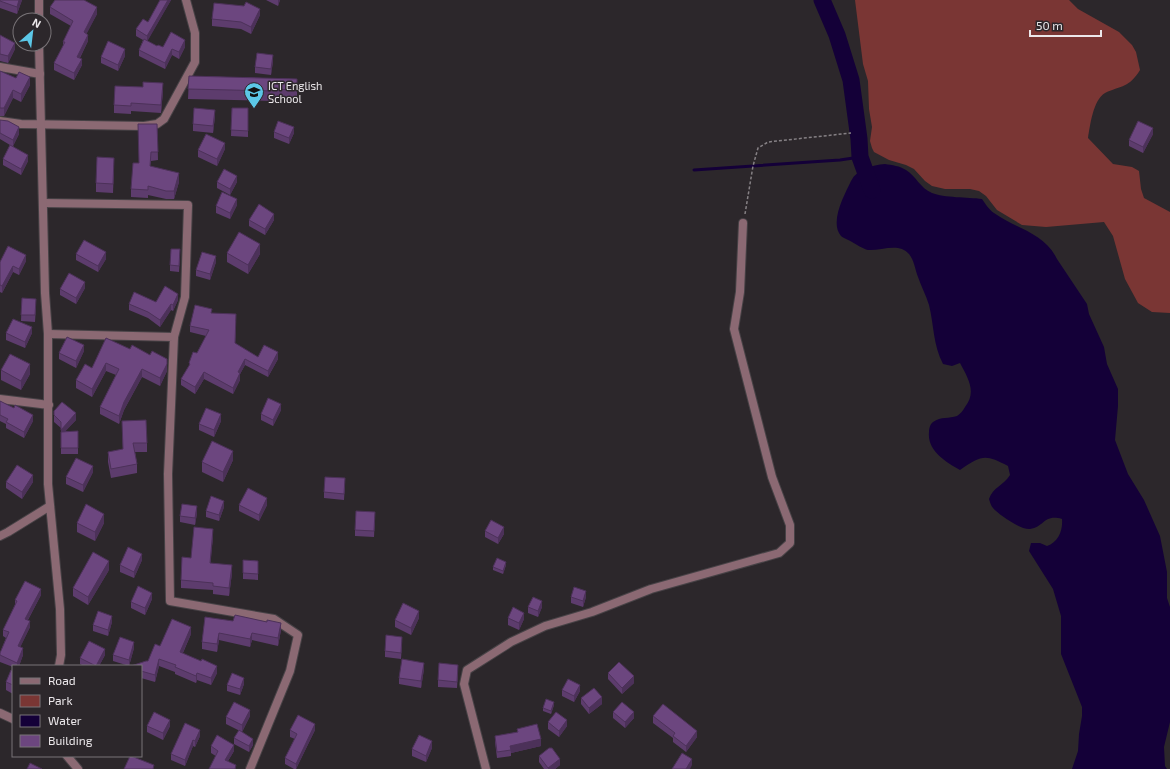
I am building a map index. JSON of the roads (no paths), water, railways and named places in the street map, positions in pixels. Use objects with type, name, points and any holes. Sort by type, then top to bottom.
[{"type":"street","points":[[39,0],[39,12]]},
{"type":"street","points":[[0,120],[21,124],[144,126],[158,124],[164,119],[195,62],[195,33],[186,0]]},
{"type":"street","points":[[39,52],[45,293],[48,334],[48,484],[60,609],[61,655],[59,665]]},
{"type":"street","points":[[0,68],[40,74]]},
{"type":"street","points":[[43,203],[188,205],[185,297],[174,337],[168,474],[170,601],[274,619],[298,635],[290,671],[250,769]]},
{"type":"street","points":[[486,769],[464,684],[467,670],[511,642],[545,626],[592,612],[651,588],[779,553],[790,543],[790,525],[772,477],[734,330],[740,292],[743,222]]},
{"type":"street","points":[[48,334],[174,337]]},
{"type":"street","points":[[0,398],[49,405]]},
{"type":"street","points":[[0,536],[50,506]]},
{"type":"street","points":[[0,713],[12,719]]},
{"type":"street","points":[[68,757],[78,769]]},
{"type":"water","points":[[885,164],[906,170],[913,175],[924,188],[937,195],[982,199],[994,213],[1037,237],[1051,250],[1087,304],[1089,314],[1104,347],[1107,364],[1118,389],[1115,440],[1128,474],[1144,500],[1160,536],[1167,572],[1167,598],[1170,607],[1170,722],[1164,747],[1165,766],[1167,769],[1072,769],[1078,751],[1082,707],[1061,654],[1061,616],[1053,589],[1029,551],[1031,543],[1040,543],[1047,546],[1054,542],[1061,532],[1062,519],[1047,519],[1039,526],[1030,529],[1016,525],[996,511],[989,499],[993,492],[1010,475],[1008,466],[994,459],[984,458],[974,461],[960,470],[938,455],[934,450],[929,439],[930,425],[936,420],[942,418],[957,416],[962,411],[969,401],[970,396],[971,390],[968,380],[960,363],[952,366],[943,364],[935,342],[929,305],[911,256],[905,250],[900,248],[868,250],[862,248],[842,237],[838,230],[837,216],[839,208],[851,181],[857,173],[865,168]]},
{"type":"waterway","points":[[822,0],[837,35],[851,80],[860,157],[872,190]]},
{"type":"waterway","points":[[694,170],[840,160],[860,157]]},
{"type":"place","name":"ICT English School","points":[[254,109]]}]
